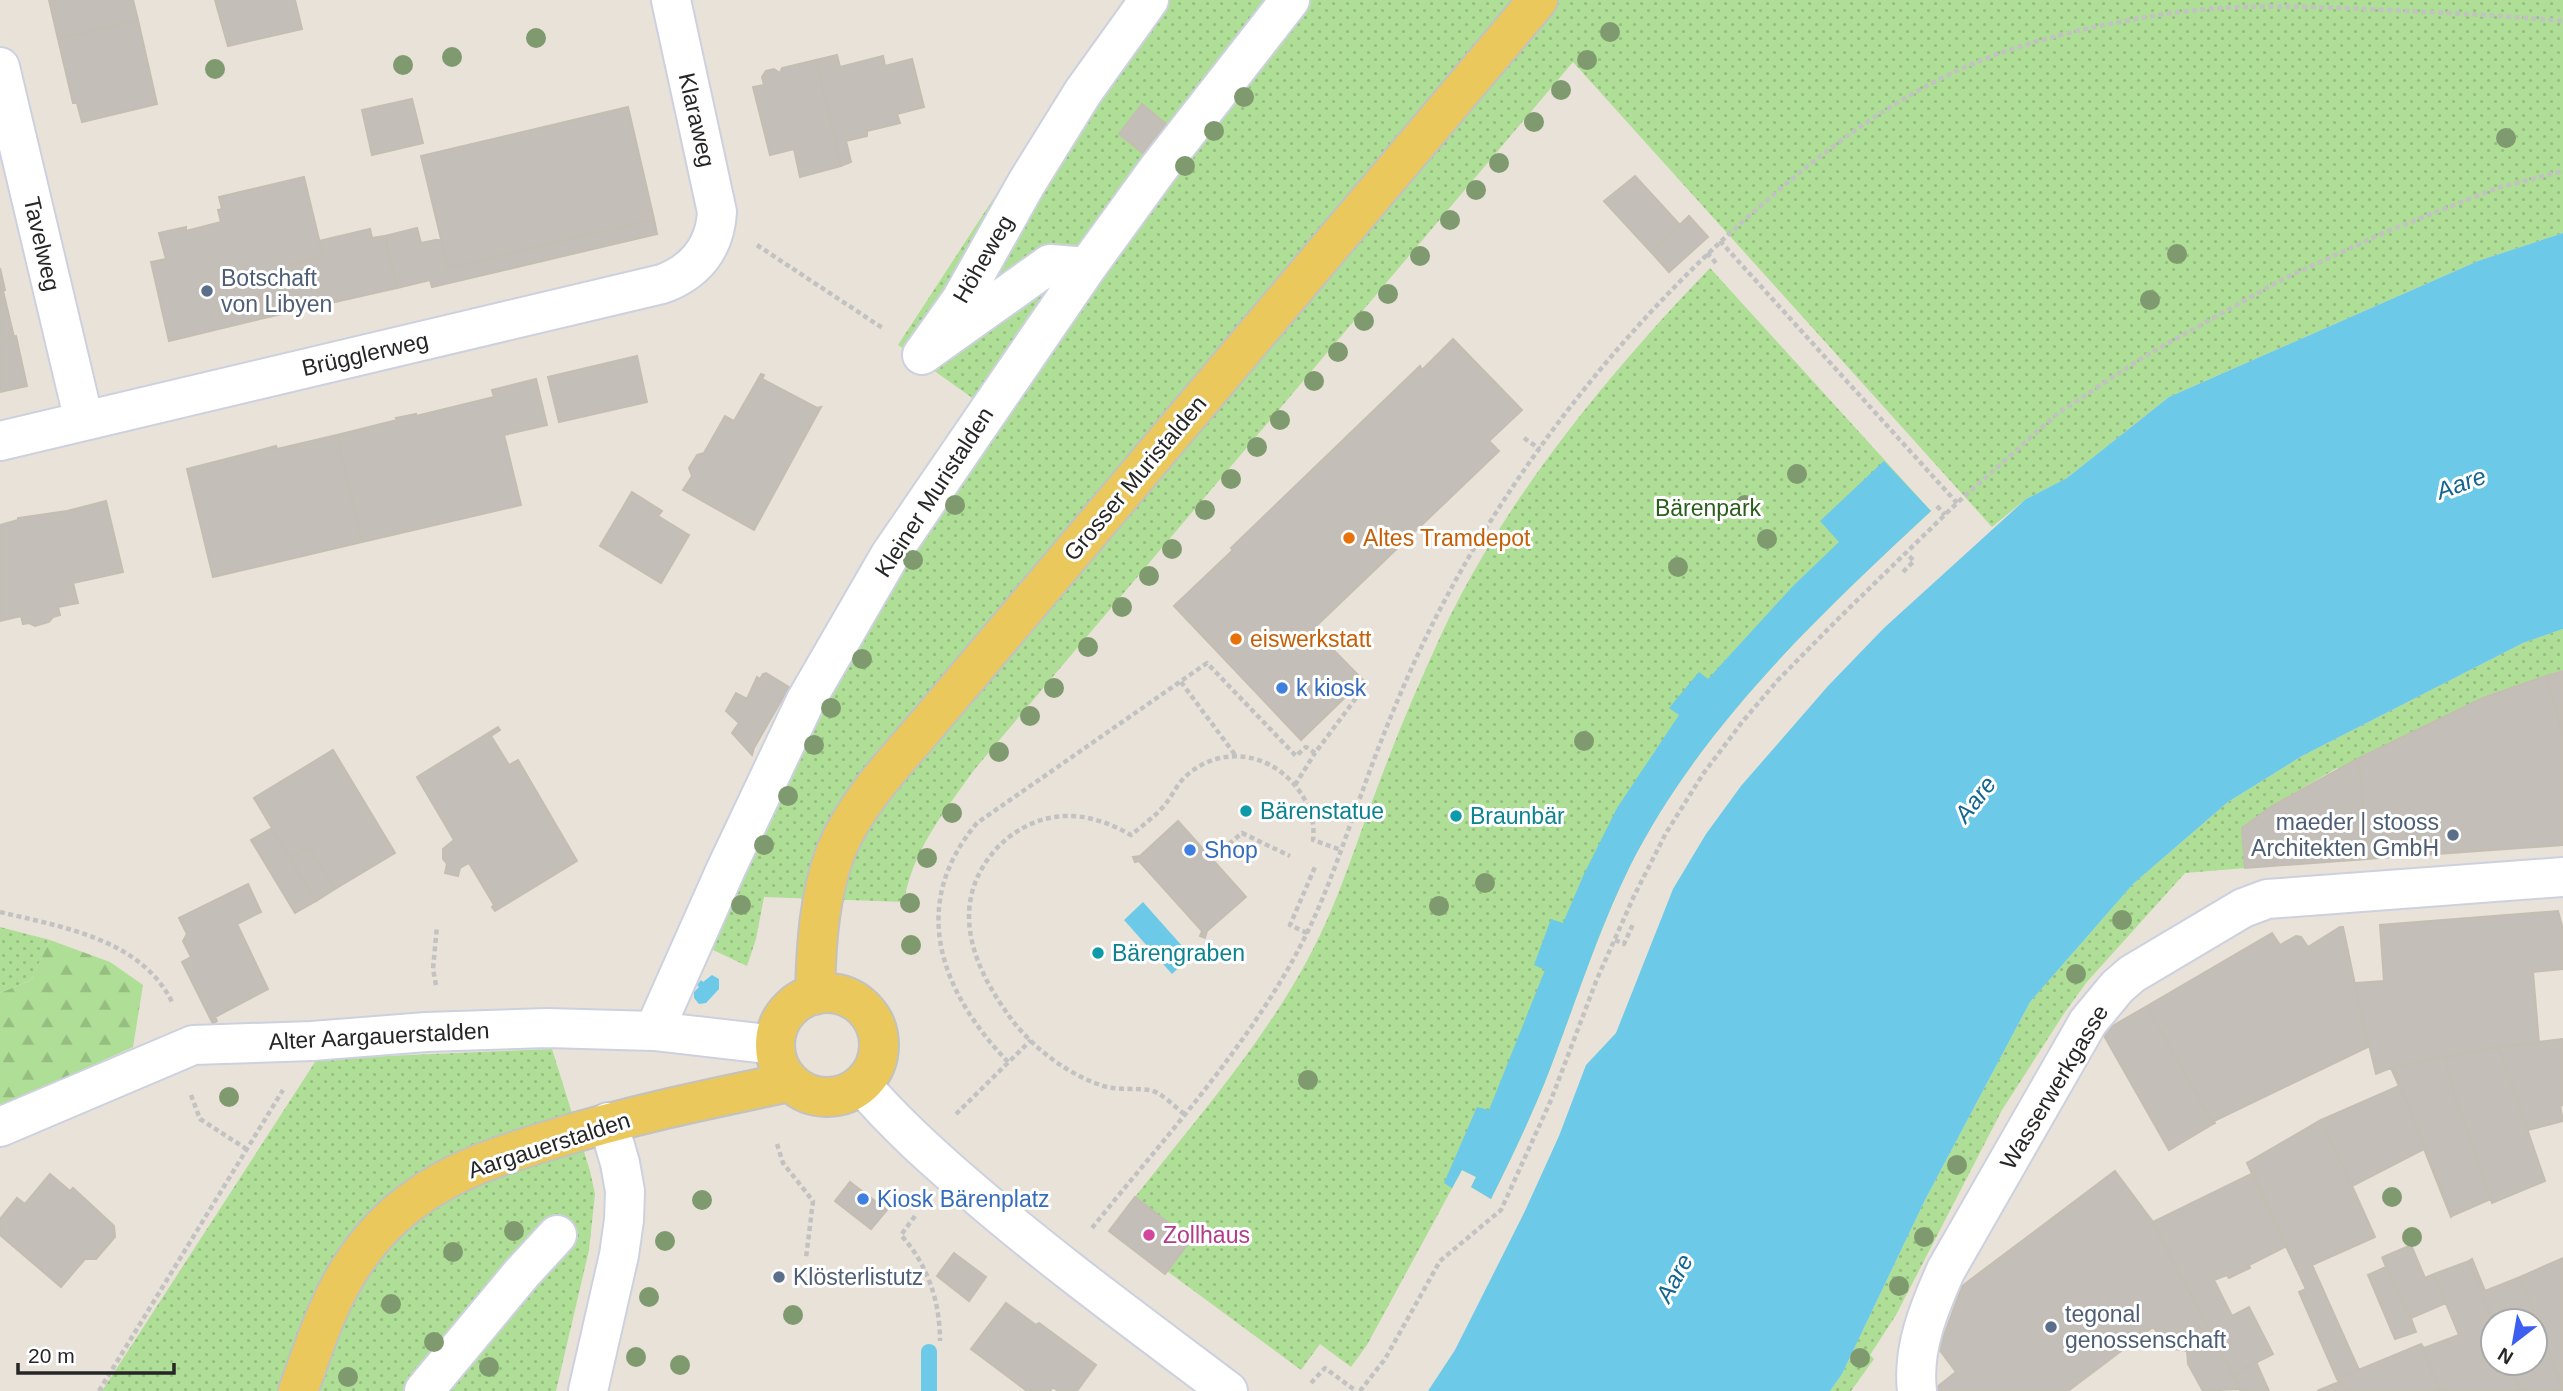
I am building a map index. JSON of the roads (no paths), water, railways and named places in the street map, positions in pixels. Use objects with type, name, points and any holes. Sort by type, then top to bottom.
[{"type":"main road","name":"Grosser Muristalden","points":[[815,995],[817,944],[830,873],[836,851],[864,802],[1538,0]]},
{"type":"main road","points":[[815,995],[844,996],[861,1006],[873,1022],[879,1050],[874,1069],[862,1085],[843,1096],[822,1097],[802,1091],[790,1082],[780,1068],[775,1045],[776,1034],[786,1013],[803,999],[815,995]]},
{"type":"main road","name":"Aargauerstalden","points":[[298,1391],[330,1306],[354,1263],[386,1224],[415,1198],[494,1157],[608,1122],[790,1082]]},
{"type":"street","name":"Klaraweg","points":[[671,0],[715,201],[716,222],[711,240]]},
{"type":"street","name":"Höheweg","points":[[1087,268],[1050,264],[922,355],[961,300],[1026,184],[1083,92],[1149,0]]},
{"type":"street","name":"Kleiner Muristalden","points":[[654,1031],[726,869],[805,702],[890,555],[1158,169],[1290,0]]},
{"type":"street","name":"Tavelweg","points":[[0,67],[7,127],[84,421]]},
{"type":"street","name":"Brügglerweg","points":[[0,441],[662,284],[691,270],[711,240]]},
{"type":"street","name":"Wasserwerkgasse","points":[[1917,1391],[1919,1347],[1925,1323],[1946,1270],[2088,1022],[2117,987],[2132,974],[2243,908],[2267,899],[2563,877]]},
{"type":"street","name":"Alter Aargauerstalden","points":[[0,1127],[193,1045],[547,1028],[654,1031],[775,1045]]},
{"type":"street","points":[[862,1085],[923,1149],[989,1206],[1228,1391]]},
{"type":"street","points":[[588,1391],[619,1255],[624,1220],[625,1191],[608,1122]]},
{"type":"street","points":[[424,1391],[557,1235]]},
{"type":"water","name":"Aare","points":[[2563,233],[2563,629],[2523,643],[2302,756],[2228,802],[2133,884],[2030,1002],[1925,1200],[1842,1374],[1830,1391],[1428,1391],[1455,1350],[1524,1213],[1559,1136],[1586,1065],[1616,1033],[1673,889],[1706,834],[1741,786],[1828,686],[1884,628],[2026,499],[2067,478],[2169,397],[2478,261]]},
{"type":"water","points":[[1884,461],[1931,511],[1804,633],[1726,720],[1691,766],[1659,815],[1618,891],[1543,1085],[1491,1199],[1471,1187],[1476,1177],[1462,1170],[1452,1188],[1444,1183],[1477,1107],[1489,1110],[1545,970],[1534,965],[1551,919],[1563,923],[1617,808],[1679,715],[1669,708],[1699,672],[1708,679],[1793,586],[1839,542],[1820,521]]},
{"type":"water","points":[[1143,902],[1191,956],[1172,974],[1124,920]]},
{"type":"water","points":[[712,975],[719,979],[719,989],[706,1003],[699,1004],[694,998],[694,992],[699,987],[697,985]]},
{"type":"waterway","points":[[929,1352],[929,1391]]},
{"type":"place","name":"Botschaft von Libyen","points":[[207,291]]},
{"type":"place","name":"Altes Tramdepot","points":[[1349,538]]},
{"type":"place","name":"eiswerkstatt","points":[[1236,639]]},
{"type":"place","name":"k kiosk","points":[[1282,688]]},
{"type":"place","name":"Bärenstatue","points":[[1246,811]]},
{"type":"place","name":"Braunbär","points":[[1456,816]]},
{"type":"place","name":"maeder | stooss Architekten GmbH","points":[[2453,835]]},
{"type":"place","name":"Shop","points":[[1190,850]]},
{"type":"place","name":"Bärengraben","points":[[1098,953]]},
{"type":"place","name":"Kiosk Bärenplatz","points":[[863,1199]]},
{"type":"place","name":"Zollhaus","points":[[1149,1235]]},
{"type":"place","name":"Klösterlistutz","points":[[779,1277]]},
{"type":"place","name":"tegonal genossenschaft","points":[[2051,1327]]},
{"type":"park label","name":"Bärenpark","points":[[1708,508]]}]
